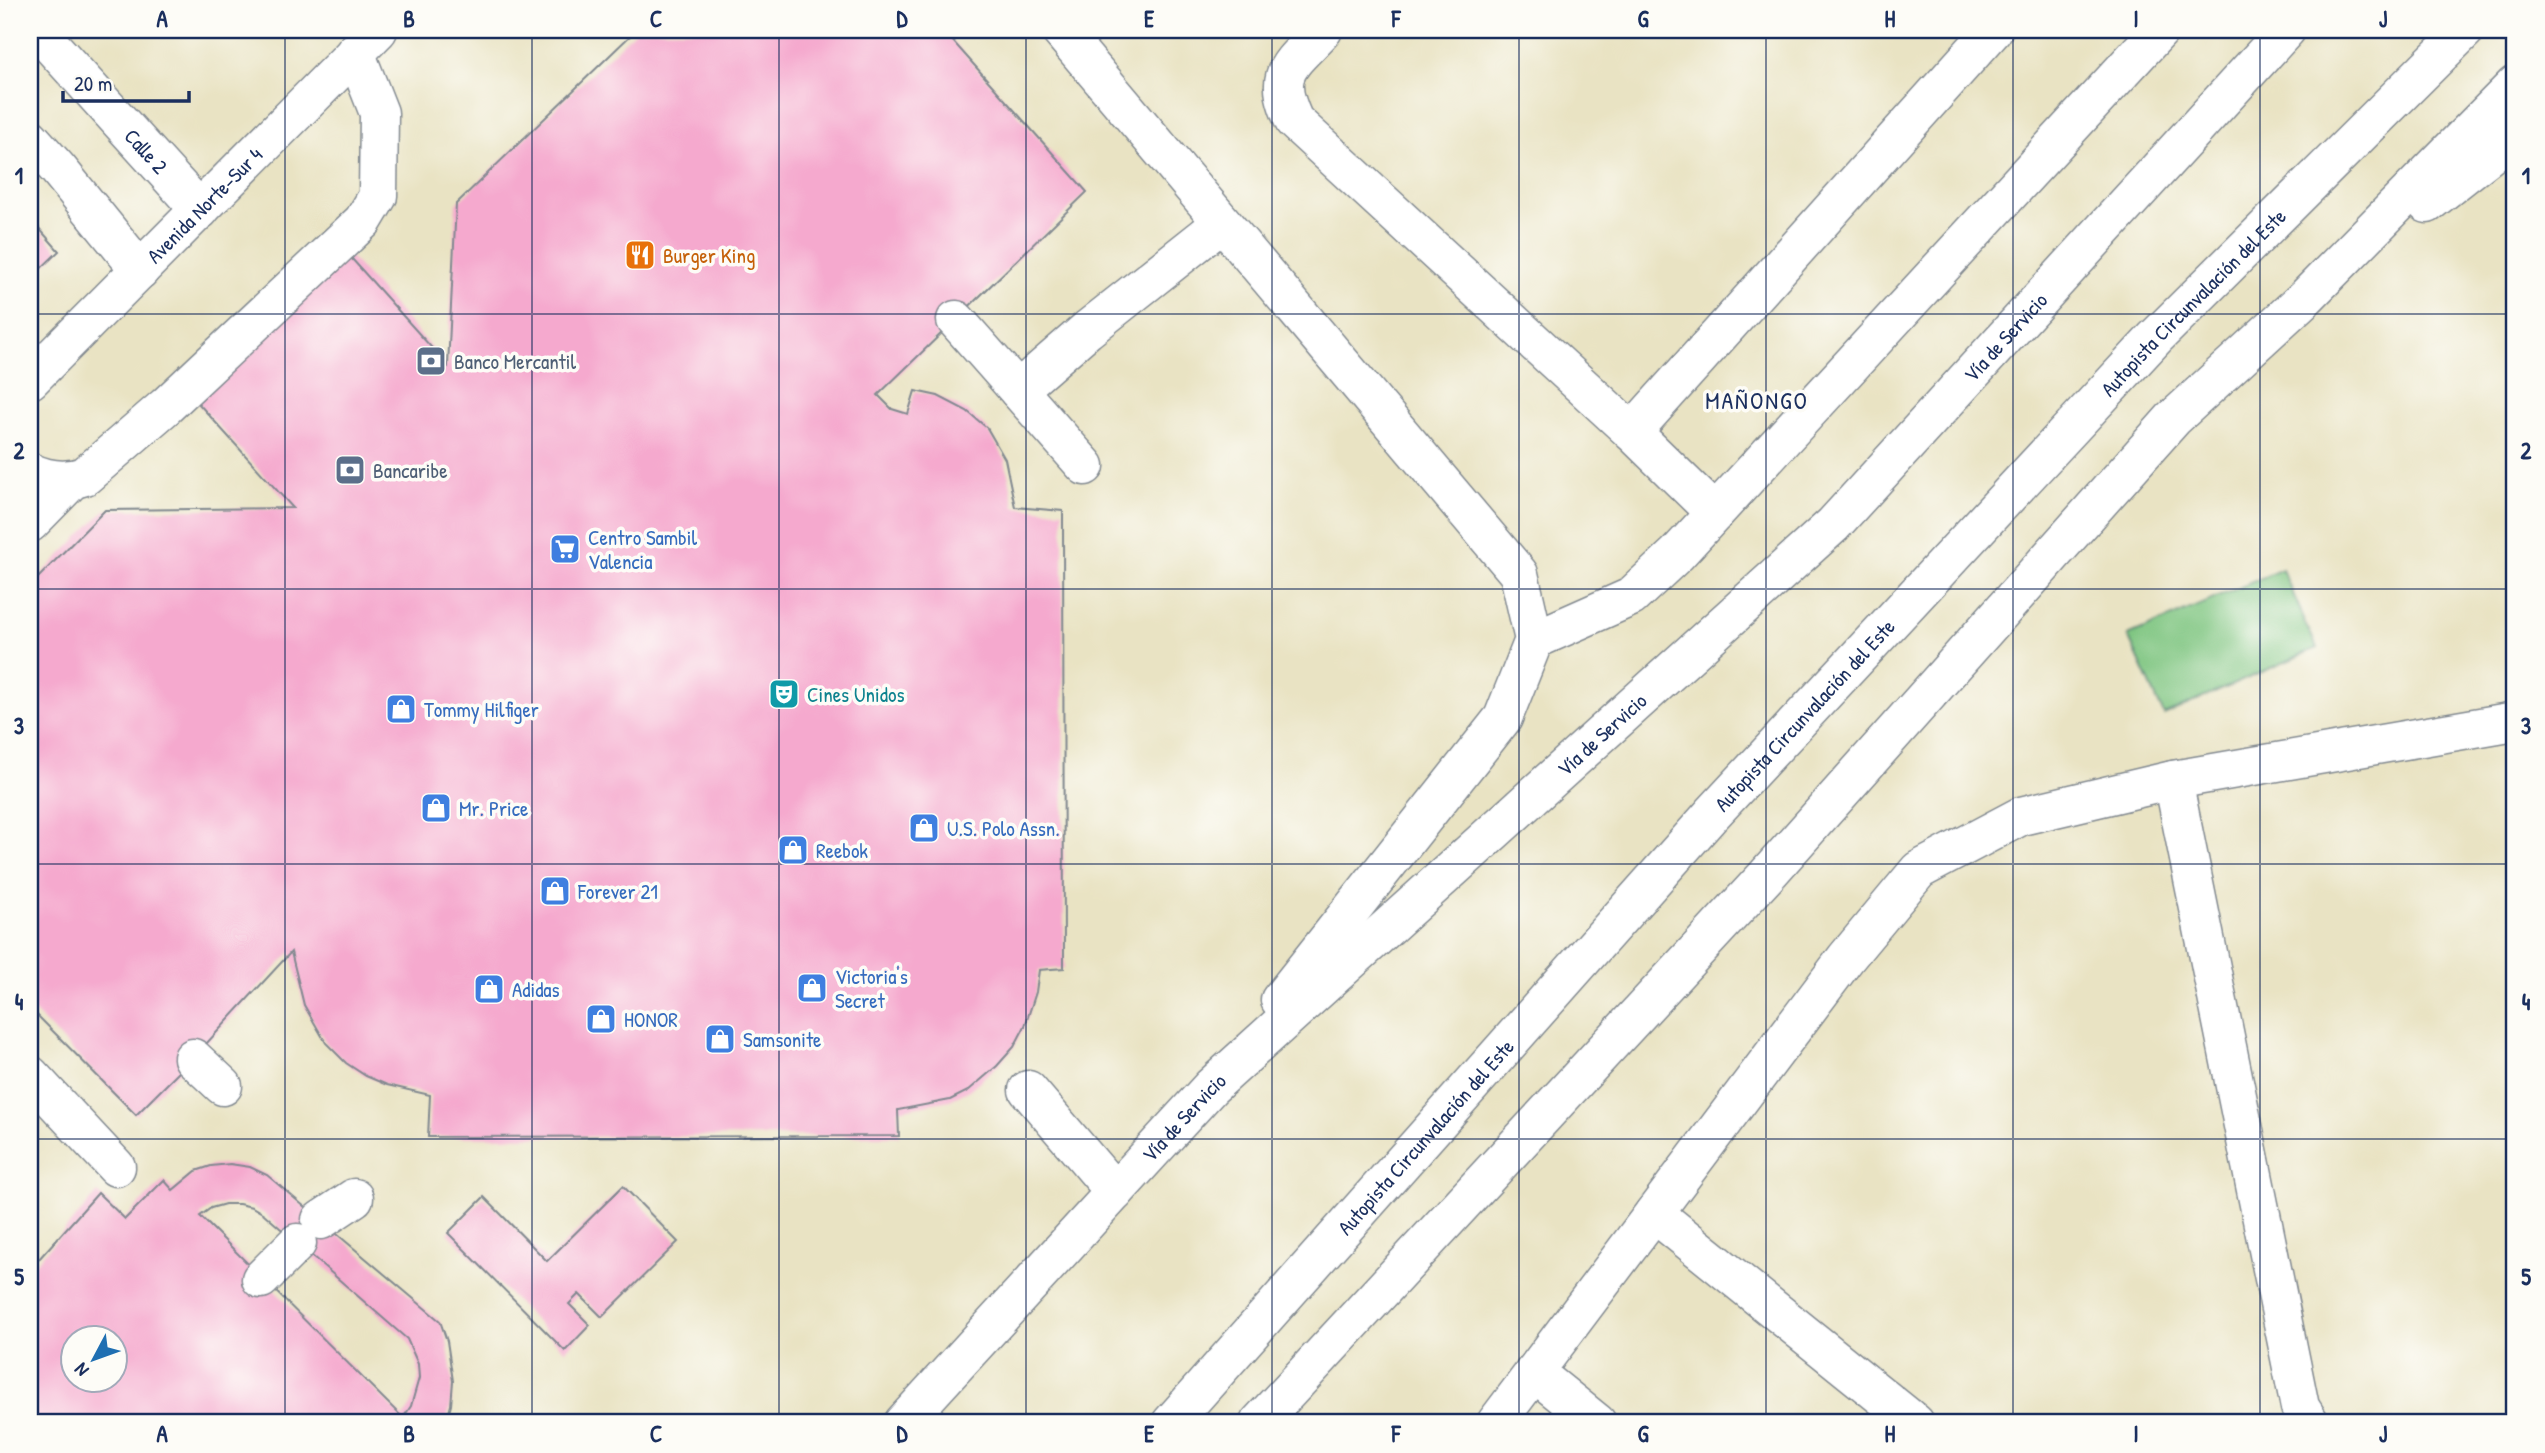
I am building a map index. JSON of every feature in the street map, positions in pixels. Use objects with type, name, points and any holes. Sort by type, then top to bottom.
[{"type":"main road","name":"Calle 2","points":[[37,30],[200,210]]},
{"type":"main road","points":[[1060,30],[1519,574],[1534,640],[1503,718],[1212,1087]]},
{"type":"main road","points":[[1323,30],[1285,72],[1283,97],[1294,121],[1632,432],[1715,513]]},
{"type":"main road","points":[[1632,432],[1993,30]]},
{"type":"main road","points":[[1534,640],[1631,597],[1677,554],[2160,30]]},
{"type":"main road","name":"Vía de Servicio","points":[[903,1423],[1212,1087],[1833,526],[2286,30]]},
{"type":"main road","name":"Autopista Circunvalación del Este","points":[[1171,1423],[1712,814],[2155,338],[2465,30]]},
{"type":"main road","name":"Avenida Norte-Sur 4","points":[[30,380],[366,41]]},
{"type":"main road","points":[[30,523],[71,481],[85,476],[156,414],[363,221],[378,196],[379,113],[366,41]]},
{"type":"main road","points":[[1259,1423],[1767,875],[2173,419],[2306,297],[2515,85]]},
{"type":"main road","points":[[2306,297],[2515,135]]},
{"type":"main road","points":[[30,138],[140,270]]},
{"type":"main road","points":[[1018,390],[1087,330],[1222,223]]},
{"type":"main road","points":[[956,320],[1085,466]]},
{"type":"main road","points":[[30,472],[40,477],[71,481]]},
{"type":"main road","points":[[1496,1423],[1846,958],[1919,870],[2021,816],[2173,780],[2515,720]]},
{"type":"main road","points":[[2173,780],[2300,1406],[2310,1423]]},
{"type":"main road","points":[[194,1058],[223,1086]]},
{"type":"main road","points":[[30,1075],[116,1167]]},
{"type":"main road","points":[[1028,1090],[1115,1192]]},
{"type":"main road","points":[[261,1279],[309,1232],[354,1198]]},
{"type":"main road","points":[[1654,1213],[1915,1423]]},
{"type":"main road","points":[[1534,1372],[1597,1423]]},
{"type":"green space","points":[[2282,569],[2317,648],[2164,715],[2128,636]]},
{"type":"building","name":"Centro Sambil Valencia","points":[[636,30],[943,30],[1087,192],[878,395],[892,409],[908,414],[915,391],[938,396],[967,411],[987,428],[1005,459],[1015,507],[1063,511],[1064,968],[1039,970],[1036,992],[1025,1026],[1014,1047],[997,1066],[968,1091],[950,1100],[898,1110],[899,1136],[428,1137],[430,1095],[387,1085],[366,1076],[346,1063],[326,1043],[304,1005],[291,952],[136,1115],[30,1008],[30,586],[105,510],[293,508],[189,393],[343,249],[448,366],[456,204]]},
{"type":"building","points":[[30,218],[59,251],[30,279]]},
{"type":"building","points":[[230,1164],[250,1167],[267,1175],[440,1321],[447,1341],[453,1381],[446,1423],[30,1423],[30,1269],[98,1193],[125,1219],[164,1180],[173,1190],[196,1171]],"holes":[[[239,1204],[264,1214],[407,1339],[418,1364],[419,1378],[411,1406],[403,1418],[200,1216],[211,1208]]]},
{"type":"building","points":[[623,1186],[678,1242],[602,1317],[579,1294],[569,1304],[590,1325],[565,1351],[448,1233],[484,1197],[547,1261]]},
{"type":"place","name":"Burger King","points":[[640,255]]},
{"type":"place","name":"Banco Mercantil","points":[[431,361]]},
{"type":"place","name":"Bancaribe","points":[[350,470]]},
{"type":"place","name":"Centro Sambil Valencia","points":[[565,549]]},
{"type":"place","name":"Cines Unidos","points":[[784,694]]},
{"type":"place","name":"Tommy Hilfiger","points":[[401,709]]},
{"type":"place","name":"Mr. Price","points":[[436,808]]},
{"type":"place","name":"U.S. Polo Assn.","points":[[924,828]]},
{"type":"place","name":"Reebok","points":[[793,850]]},
{"type":"place","name":"Forever 21","points":[[555,891]]},
{"type":"place","name":"Victoria's Secret","points":[[812,988]]},
{"type":"place","name":"Adidas","points":[[489,989]]},
{"type":"place","name":"HONOR","points":[[601,1019]]},
{"type":"place","name":"Samsonite","points":[[720,1039]]},
{"type":"district","name":"MAÑONGO","points":[[1757,400]]}]
